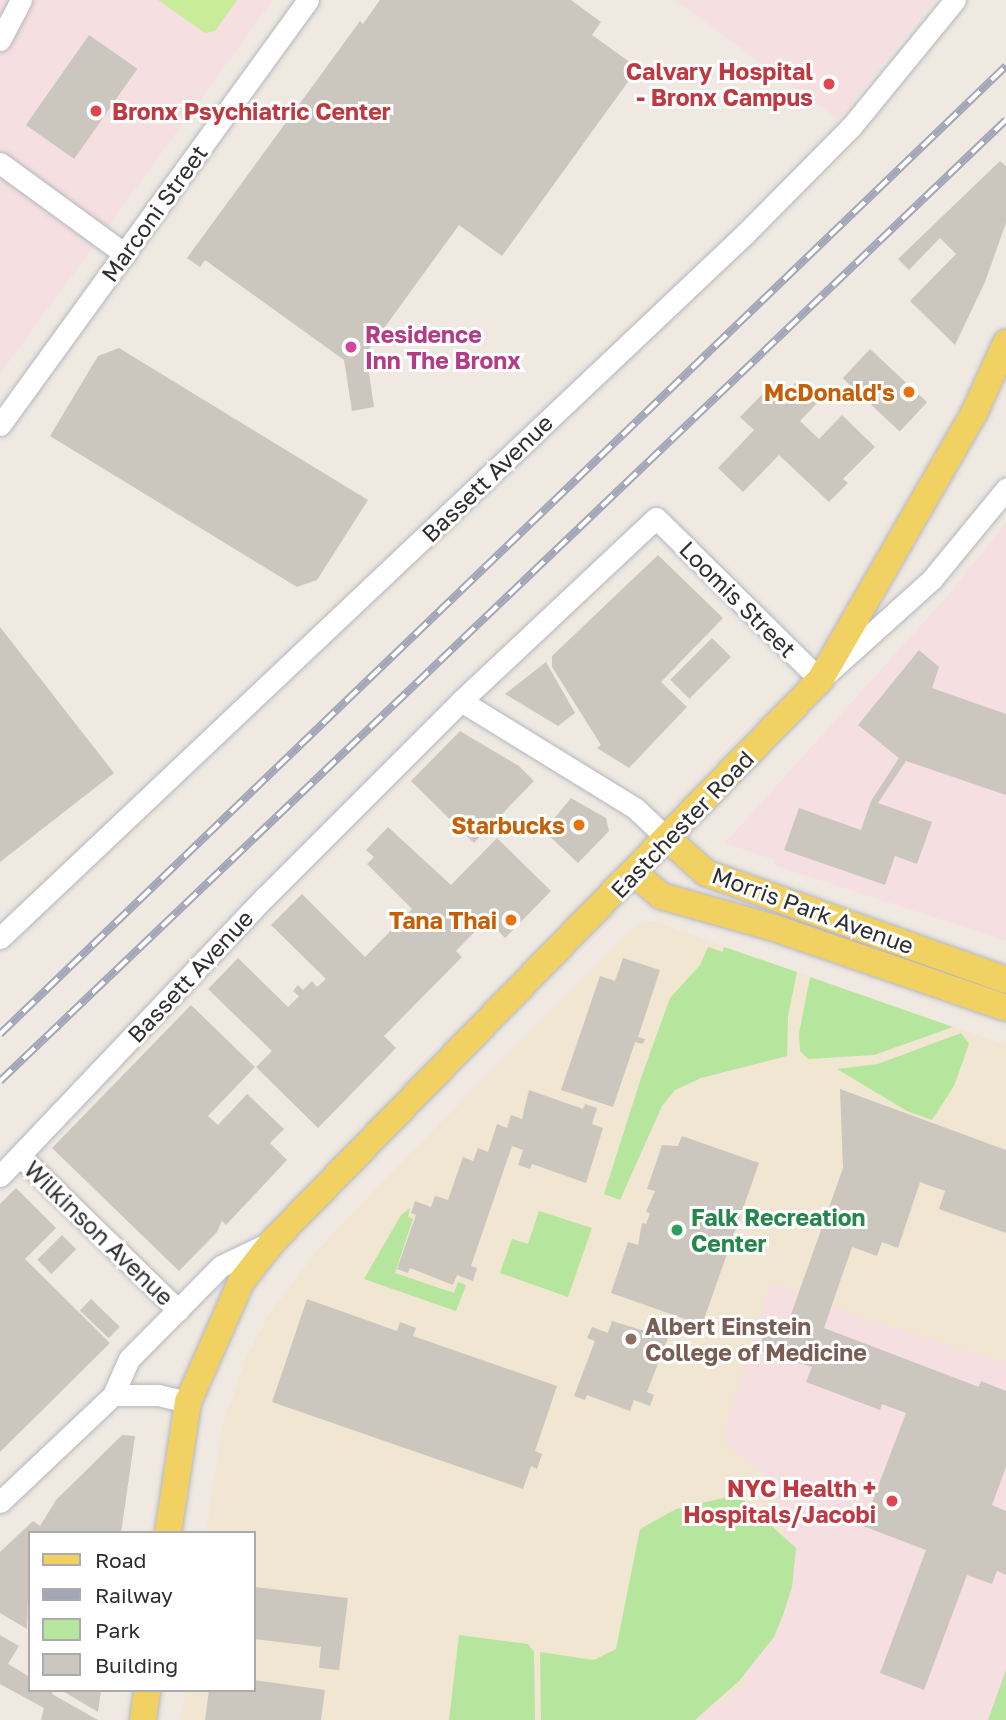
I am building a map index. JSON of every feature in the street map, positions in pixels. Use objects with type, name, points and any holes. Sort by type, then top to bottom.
[{"type":"main road","name":"Eastchester Road","points":[[168,1531],[188,1402],[223,1316],[241,1282],[273,1241],[668,839],[820,680],[998,384],[1006,343]]},
{"type":"main road","name":"Morris Park Avenue","points":[[668,839],[706,873],[1006,979]]},
{"type":"main road","name":"Morris Park Avenue","points":[[634,873],[661,896],[774,928],[1006,1008]]},
{"type":"main road","points":[[143,1720],[147,1692]]},
{"type":"street","points":[[0,40],[21,0]]},
{"type":"street","name":"Marconi Street","points":[[0,425],[308,0]]},
{"type":"street","name":"Bassett Avenue","points":[[0,938],[745,234],[851,127],[955,0]]},
{"type":"street","points":[[0,163],[125,254]]},
{"type":"street","points":[[820,680],[932,579],[1006,489]]},
{"type":"street","name":"Bassett Avenue","points":[[0,1176],[266,896],[461,701],[656,518]]},
{"type":"street","name":"Loomis Street","points":[[656,518],[820,680]]},
{"type":"street","name":"Morris Park Avenue","points":[[461,701],[635,808],[668,839]]},
{"type":"street","name":"Wilkinson Avenue","points":[[20,1156],[177,1310]]},
{"type":"street","name":"Eastchester Road","points":[[113,1395],[129,1359],[221,1266],[273,1241]]},
{"type":"street","points":[[0,1502],[113,1395],[158,1395],[188,1402]]},
{"type":"shaded area","name":"Bronx Psychiatric Center","points":[[0,0],[273,0],[0,374]]},
{"type":"shaded area","name":"Calvary Hospital - Bronx Campus","points":[[675,0],[934,0],[838,119]]},
{"type":"shaded area","points":[[1006,523],[1006,941],[774,865],[775,860],[725,843],[943,601]]},
{"type":"shaded area","name":"Albert Einstein College of Medicine","points":[[652,921],[1006,1045],[1006,1720],[181,1720],[185,1692],[256,1692],[256,1531],[206,1531],[223,1424],[245,1361],[268,1316],[316,1252],[636,925]]},
{"type":"shaded area","name":"NYC Health + Hospitals/Jacobi","points":[[771,1282],[857,1316],[1006,1363],[1006,1720],[691,1720],[744,1686],[786,1523],[770,1479],[726,1445],[726,1424]]},
{"type":"green space","points":[[158,0],[237,0],[215,31],[205,33]]},
{"type":"green space","points":[[708,947],[723,952],[724,947],[797,972],[788,1016],[787,1056],[701,1078],[675,1090],[662,1106],[620,1200],[604,1194],[670,998],[700,965]]},
{"type":"green space","points":[[810,977],[953,1027],[874,1055],[808,1059],[800,1051],[799,1034]]},
{"type":"green space","points":[[961,1033],[969,1044],[954,1086],[932,1120],[907,1111],[837,1069],[878,1064]]},
{"type":"green space","points":[[410,1208],[408,1217],[413,1219],[395,1273],[454,1293],[458,1282],[466,1285],[456,1311],[364,1279],[401,1215]]},
{"type":"green space","points":[[539,1211],[592,1228],[568,1297],[500,1273],[512,1239],[528,1244]]},
{"type":"green space","points":[[732,1496],[743,1500],[796,1548],[792,1587],[774,1637],[739,1681],[695,1720],[541,1720],[540,1652],[594,1660],[616,1649],[640,1529],[676,1509]]},
{"type":"green space","points":[[459,1635],[528,1644],[534,1652],[535,1720],[449,1720]]},
{"type":"green space","points":[[1006,1670],[1006,1720],[988,1720]]},
{"type":"building","points":[[380,0],[571,0],[601,22],[592,35],[638,68],[502,256],[459,225],[366,353],[374,407],[352,411],[344,360],[205,260],[200,267],[187,258],[360,21],[363,24]]},
{"type":"building","points":[[89,35],[137,69],[74,159],[26,125]]},
{"type":"building","points":[[1000,161],[1006,166],[1006,223],[985,282],[955,345],[910,301],[956,254],[940,238],[909,270],[898,259]]},
{"type":"building","points":[[119,348],[368,500],[317,580],[297,587],[50,436],[98,356]]},
{"type":"building","points":[[870,349],[927,402],[900,431],[843,378]]},
{"type":"building","points":[[795,383],[803,383],[820,400],[800,421],[819,439],[842,415],[875,447],[843,479],[848,483],[829,502],[779,455],[743,492],[718,468],[754,430],[740,417],[769,387],[781,398]]},
{"type":"building","points":[[658,555],[723,618],[661,682],[687,707],[629,768],[597,748],[601,745],[552,667],[552,656]]},
{"type":"building","points":[[0,627],[114,773],[0,862]]},
{"type":"building","points":[[712,638],[731,657],[689,699],[670,680]]},
{"type":"building","points":[[919,650],[939,667],[932,688],[1006,714],[1006,795],[906,761],[878,803],[932,822],[917,864],[895,856],[885,885],[784,850],[799,808],[861,830],[871,801],[899,758],[858,725]]},
{"type":"building","points":[[546,662],[575,713],[558,726],[505,694]]},
{"type":"building","points":[[460,731],[519,766],[534,781],[474,843],[411,781]]},
{"type":"building","name":"Starbucks","points":[[571,798],[606,818],[609,831],[578,863],[544,831]]},
{"type":"building","points":[[388,827],[451,885],[497,838],[551,891],[505,938],[487,919],[456,951],[462,957],[384,1036],[396,1048],[318,1128],[256,1067],[272,1051],[208,989],[238,958],[288,1007],[299,996],[293,991],[298,985],[303,990],[312,981],[317,987],[326,979],[271,925],[302,894],[365,957],[412,909],[367,864],[374,857],[366,850]]},
{"type":"building","points":[[623,958],[660,970],[638,1037],[645,1039],[643,1044],[635,1042],[613,1107],[561,1090],[600,976],[615,981]]},
{"type":"building","points":[[191,1005],[255,1067],[208,1116],[218,1125],[247,1094],[284,1129],[270,1143],[287,1160],[226,1225],[222,1221],[217,1232],[179,1271],[52,1148]]},
{"type":"building","points":[[840,1089],[1006,1150],[1006,1233],[939,1209],[945,1191],[920,1182],[898,1248],[882,1242],[877,1256],[852,1247],[824,1328],[979,1387],[981,1381],[1006,1391],[1006,1467],[992,1505],[1006,1511],[1006,1575],[997,1571],[992,1584],[967,1575],[924,1690],[880,1673],[926,1550],[863,1526],[906,1413],[882,1404],[880,1410],[806,1382],[812,1367],[758,1351],[765,1331],[783,1337],[843,1168]]},
{"type":"building","points":[[529,1090],[583,1109],[585,1104],[597,1108],[592,1124],[603,1128],[586,1183],[532,1164],[530,1169],[518,1165],[523,1150],[512,1146],[471,1266],[477,1268],[473,1281],[457,1275],[453,1285],[410,1268],[408,1273],[397,1269],[416,1215],[411,1213],[415,1201],[431,1207],[435,1196],[448,1200],[463,1157],[473,1161],[478,1148],[488,1152],[497,1124],[507,1128],[511,1115],[522,1119]]},
{"type":"building","points":[[682,1136],[759,1163],[702,1325],[611,1293],[628,1242],[638,1245],[642,1223],[646,1224],[650,1213],[646,1212],[655,1191],[647,1189],[662,1145],[678,1146]]},
{"type":"building","points":[[16,1188],[56,1228],[25,1259],[110,1343],[0,1452],[0,1204]]},
{"type":"building","points":[[62,1235],[76,1249],[51,1274],[37,1260]]},
{"type":"building","points":[[91,1299],[120,1327],[109,1338],[80,1311]]},
{"type":"building","points":[[307,1299],[397,1331],[400,1322],[416,1328],[413,1336],[557,1386],[535,1451],[542,1454],[537,1469],[531,1466],[523,1489],[272,1402]]},
{"type":"building","points":[[612,1321],[668,1338],[647,1392],[654,1395],[650,1406],[634,1400],[630,1411],[587,1395],[585,1400],[574,1396],[595,1341],[587,1338],[592,1327],[608,1333]]},
{"type":"building","points":[[122,1435],[135,1436],[121,1531],[28,1531],[27,1629],[0,1613],[0,1552],[33,1521],[40,1526],[56,1500]]},
{"type":"building","points":[[256,1587],[348,1598],[339,1670],[319,1668],[321,1647],[256,1639]]},
{"type":"building","points":[[0,1635],[19,1646],[8,1664],[28,1676],[28,1692],[53,1692],[52,1694],[98,1720],[41,1720],[44,1708],[0,1684]]},
{"type":"building","points":[[256,1680],[325,1690],[321,1720],[205,1720],[209,1692],[256,1692]]},
{"type":"building","points":[[64,1692],[101,1692],[98,1712]]},
{"type":"railway","points":[[0,1034],[1006,66]]},
{"type":"railway","points":[[0,1081],[1006,120]]},
{"type":"place","name":"Calvary Hospital - Bronx Campus","points":[[829,84]]},
{"type":"place","name":"Bronx Psychiatric Center","points":[[96,111]]},
{"type":"place","name":"Residence Inn The Bronx","points":[[351,347]]},
{"type":"place","name":"McDonald's","points":[[909,392]]},
{"type":"place","name":"Starbucks","points":[[579,825]]},
{"type":"place","name":"Tana Thai","points":[[511,920]]},
{"type":"place","name":"Falk Recreation Center","points":[[677,1230]]},
{"type":"place","name":"Albert Einstein College of Medicine","points":[[631,1339]]},
{"type":"place","name":"NYC Health + Hospitals/Jacobi","points":[[892,1501]]}]
